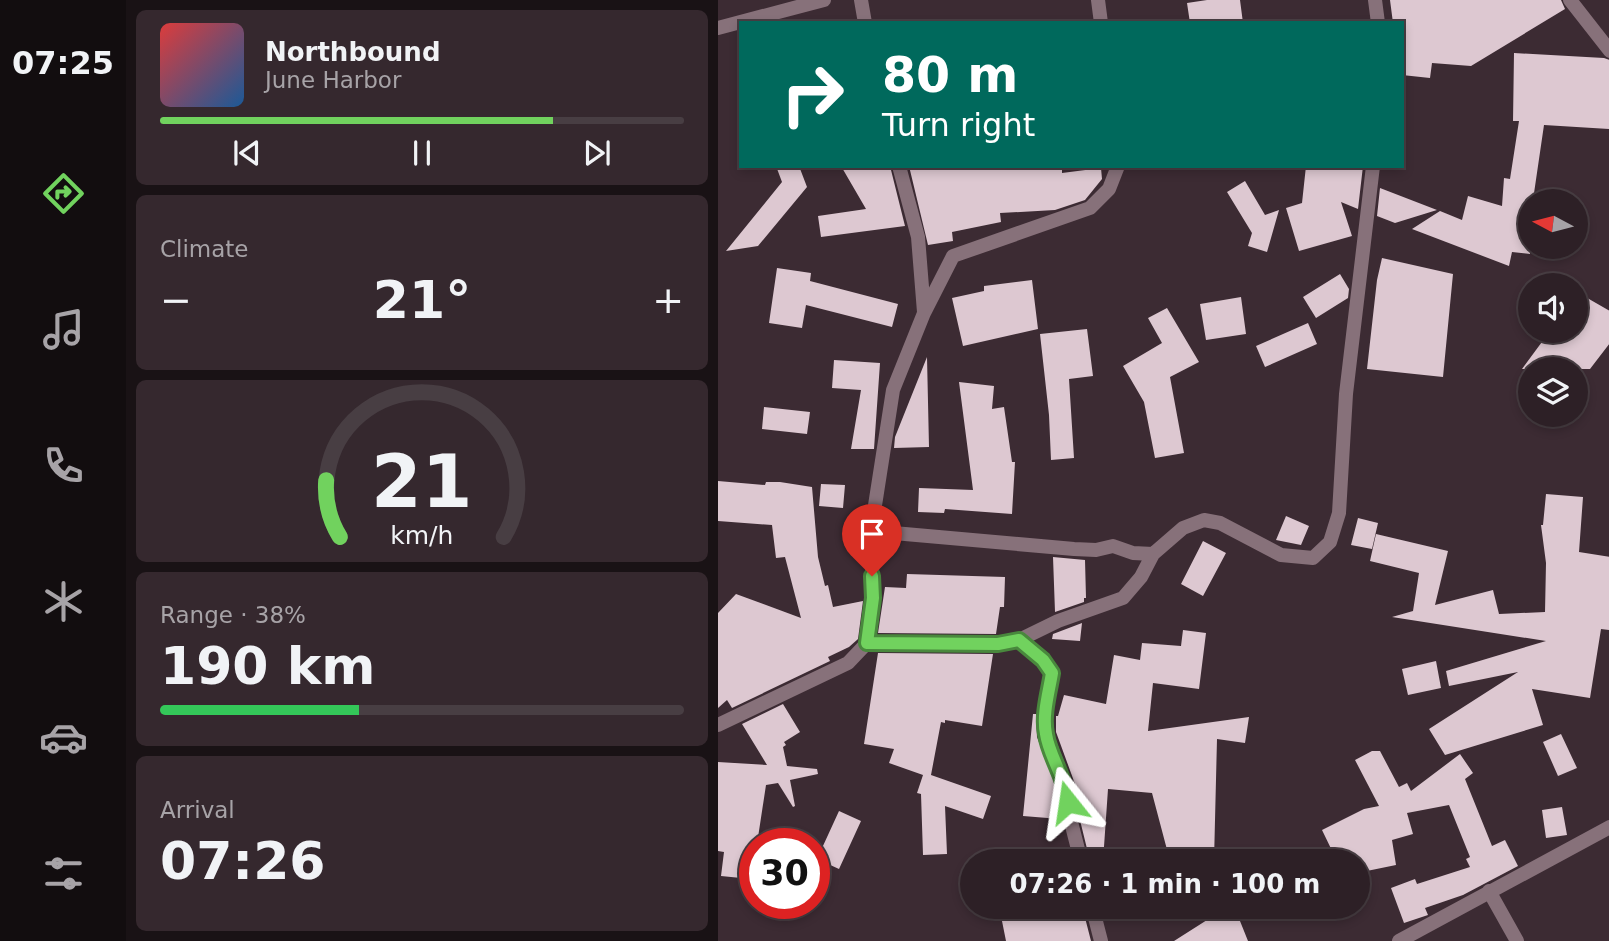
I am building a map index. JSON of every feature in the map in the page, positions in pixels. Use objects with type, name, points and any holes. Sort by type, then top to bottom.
[{"type":"street","points":[[744,21],[824,0]]},
{"type":"street","points":[[860,0],[865,21]]},
{"type":"street","points":[[1098,0],[1101,21]]},
{"type":"street","points":[[1375,0],[1378,21]]},
{"type":"street","points":[[1570,0],[1609,51]]},
{"type":"street","points":[[718,28],[739,22]]},
{"type":"street","points":[[900,168],[918,237],[924,313]]},
{"type":"street","points":[[718,725],[848,663],[867,643],[873,598],[871,531],[893,390],[924,313],[953,256],[1090,208],[1109,190],[1117,168]]},
{"type":"street","points":[[867,643],[998,644],[1019,640],[1058,621],[1123,598],[1141,577],[1153,554],[1183,528],[1204,520],[1220,523],[1281,555],[1313,558],[1330,542],[1339,513],[1346,394],[1373,168]]},
{"type":"street","points":[[871,531],[1074,549],[1096,550],[1113,546],[1133,553],[1153,554]]},
{"type":"street","points":[[1019,640],[1043,660],[1052,673],[1046,709],[1046,734],[1066,787],[1078,849]]},
{"type":"street","points":[[1399,941],[1609,827]]},
{"type":"street","points":[[1489,891],[1517,941]]},
{"type":"street","points":[[1095,919],[1101,941]]},
{"type":"building","points":[[1240,0],[1243,21],[1190,21],[1187,3]]},
{"type":"building","points":[[1390,0],[1561,0],[1565,9],[1471,66],[1432,63],[1430,78],[1404,75],[1404,21],[1393,21]]},
{"type":"building","points":[[1514,53],[1610,60],[1610,129],[1544,125],[1535,189],[1518,189],[1518,253],[1512,252],[1509,266],[1412,229],[1440,211],[1462,220],[1468,196],[1502,206],[1504,178],[1510,179],[1519,121],[1513,121]]},
{"type":"building","points":[[777,168],[800,168],[807,187],[758,246],[726,251],[782,182]]},
{"type":"building","points":[[842,168],[890,168],[905,226],[821,237],[818,216],[866,209]]},
{"type":"building","points":[[909,168],[1062,168],[1062,173],[1101,168],[1102,179],[1085,200],[1055,210],[1000,213],[1001,222],[952,232],[953,241],[928,245]]},
{"type":"building","points":[[1306,168],[1363,168],[1358,209],[1341,202],[1352,236],[1299,251],[1286,208],[1302,203]]},
{"type":"building","points":[[1245,181],[1265,215],[1279,210],[1267,252],[1248,246],[1252,233],[1227,192]]},
{"type":"building","points":[[1380,188],[1437,210],[1395,223],[1377,216]]},
{"type":"building","points":[[1382,258],[1453,274],[1443,377],[1367,369]]},
{"type":"building","points":[[777,268],[811,273],[810,281],[898,304],[892,327],[806,305],[802,328],[769,323]]},
{"type":"building","points":[[1340,274],[1349,289],[1348,298],[1316,318],[1303,297]]},
{"type":"building","points":[[1032,280],[1038,329],[963,346],[952,298],[984,291],[984,286]]},
{"type":"building","points":[[1241,297],[1246,334],[1206,340],[1200,304]]},
{"type":"building","points":[[1588,298],[1610,311],[1610,343],[1590,369],[1588,357],[1531,357],[1541,343],[1588,343]]},
{"type":"building","points":[[1167,308],[1199,362],[1170,377],[1184,453],[1155,458],[1144,402],[1123,366],[1162,343],[1148,318]]},
{"type":"building","points":[[1308,323],[1317,344],[1265,367],[1256,346]]},
{"type":"building","points":[[1087,329],[1093,376],[1069,379],[1074,458],[1051,460],[1040,334]]},
{"type":"building","points":[[927,357],[929,447],[894,448],[895,437]]},
{"type":"building","points":[[834,360],[880,363],[874,449],[851,449],[861,390],[832,388]]},
{"type":"building","points":[[959,382],[994,386],[992,409],[1004,407],[1012,462],[1015,462],[1012,514],[945,509],[944,513],[918,512],[919,488],[973,490]]},
{"type":"building","points":[[764,407],[810,412],[807,434],[762,429]]},
{"type":"building","points":[[718,481],[765,485],[766,482],[780,482],[812,487],[818,557],[833,607],[863,601],[858,639],[849,647],[828,657],[830,661],[732,708],[727,700],[718,708],[718,613],[736,594],[801,618],[785,557],[776,558],[772,525],[718,521]]},
{"type":"building","points":[[821,484],[845,485],[843,508],[819,506]]},
{"type":"building","points":[[1546,494],[1583,497],[1579,552],[1610,557],[1610,630],[1601,629],[1590,698],[1532,689],[1543,725],[1445,755],[1429,729],[1518,672],[1449,686],[1446,671],[1546,641],[1392,617],[1413,611],[1419,573],[1370,561],[1376,534],[1448,551],[1435,605],[1493,590],[1499,614],[1545,612],[1546,563],[1541,525]]},
{"type":"building","points":[[1286,516],[1309,526],[1301,545],[1276,540]]},
{"type":"building","points":[[1358,518],[1378,523],[1372,549],[1351,545]]},
{"type":"building","points":[[1203,541],[1226,553],[1203,596],[1181,584]]},
{"type":"building","points":[[1053,557],[1085,560],[1084,602],[1055,612]]},
{"type":"building","points":[[907,574],[1005,577],[1004,607],[1000,607],[996,634],[878,633],[885,587],[906,588]]},
{"type":"building","points":[[1082,623],[1080,641],[1052,639],[1053,634]]},
{"type":"building","points":[[1183,630],[1206,633],[1199,689],[1153,683],[1148,731],[1249,717],[1245,743],[1217,739],[1214,849],[1167,849],[1152,793],[1108,789],[1104,849],[1087,849],[1075,784],[1056,732],[1056,716],[1064,695],[1106,704],[1114,655],[1140,660],[1142,643],[1181,646]]},
{"type":"building","points":[[878,653],[993,654],[982,726],[945,720],[945,723],[941,722],[931,775],[991,796],[983,819],[945,806],[947,854],[923,855],[921,794],[917,793],[923,775],[889,763],[894,749],[864,744]]},
{"type":"building","points":[[1436,661],[1441,688],[1408,695],[1402,669]]},
{"type":"building","points":[[783,704],[800,732],[784,742],[787,766],[817,769],[818,774],[790,780],[793,807],[778,783],[766,785],[759,828],[739,828],[739,878],[721,876],[724,852],[718,851],[718,762],[767,765],[742,724]]},
{"type":"building","points":[[1033,714],[1036,714],[1037,737],[1057,789],[1060,819],[1023,816]]},
{"type":"building","points":[[1561,734],[1577,768],[1558,776],[1543,742]]},
{"type":"building","points":[[1372,751],[1380,751],[1399,787],[1407,783],[1411,791],[1460,754],[1473,773],[1465,779],[1492,846],[1505,840],[1518,866],[1463,895],[1425,908],[1428,915],[1404,923],[1391,888],[1415,879],[1417,884],[1470,867],[1466,859],[1470,857],[1449,805],[1407,813],[1413,834],[1392,840],[1396,865],[1370,870],[1370,849],[1331,849],[1322,830],[1364,809],[1379,806],[1355,760]]},
{"type":"building","points":[[1562,807],[1567,835],[1546,838],[1542,810]]},
{"type":"building","points":[[839,811],[861,821],[839,869],[830,865],[830,831]]},
{"type":"building","points":[[1002,919],[1085,919],[1091,941],[1006,941]]},
{"type":"building","points":[[1209,919],[1239,919],[1248,941],[1174,941]]},
{"type":"route","points":[[872,576],[873,598],[867,643],[998,644],[1019,640],[1043,660],[1052,673],[1046,709],[1046,734],[1066,787],[1068,802]]}]
